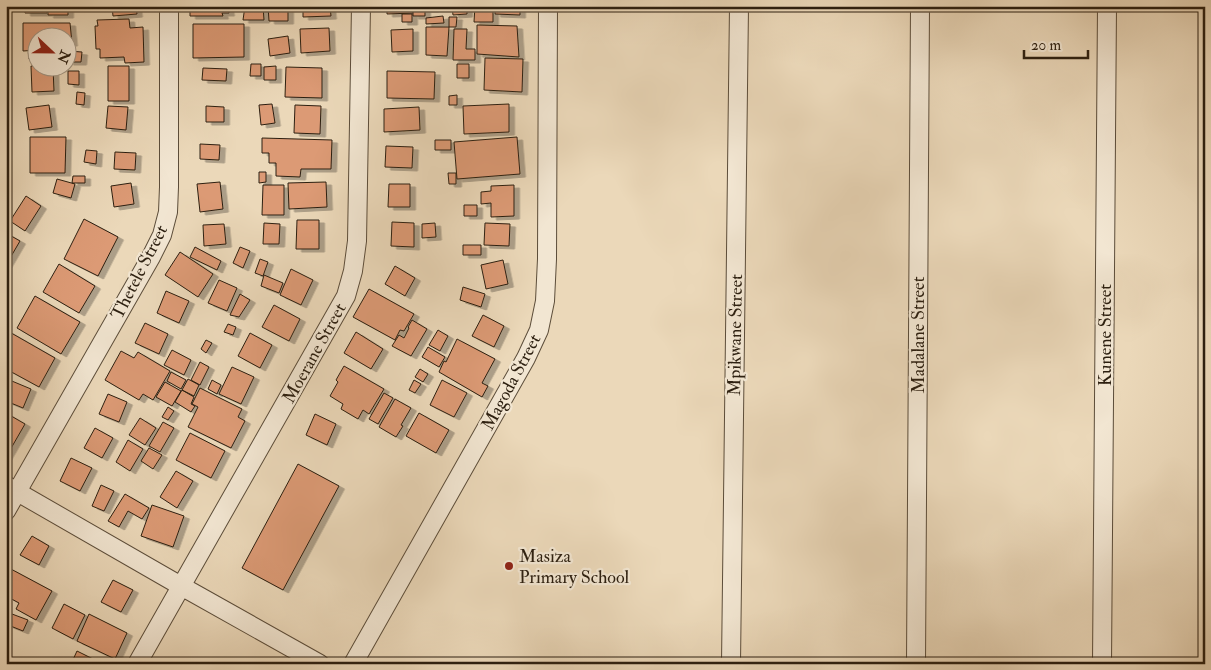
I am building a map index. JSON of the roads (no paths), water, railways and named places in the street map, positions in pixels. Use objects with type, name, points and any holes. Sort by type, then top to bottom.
[{"type":"street","name":"Thetele Street","points":[[6,511],[12,489],[151,257],[162,235],[168,212],[169,187],[169,6]]},
{"type":"street","name":"Moerane Street","points":[[137,664],[346,296],[353,271],[356,241],[361,6]]},
{"type":"street","name":"Magoda Street","points":[[353,664],[540,330],[545,301],[547,259],[548,6]]},
{"type":"street","name":"Mpikwane Street","points":[[731,664],[739,6]]},
{"type":"street","name":"Madalane Street","points":[[916,664],[920,6]]},
{"type":"street","name":"Kunene Street","points":[[1102,664],[1107,6]]},
{"type":"street","points":[[12,489],[320,664]]},
{"type":"place","name":"Masiza Primary School","points":[[509,566]]}]
